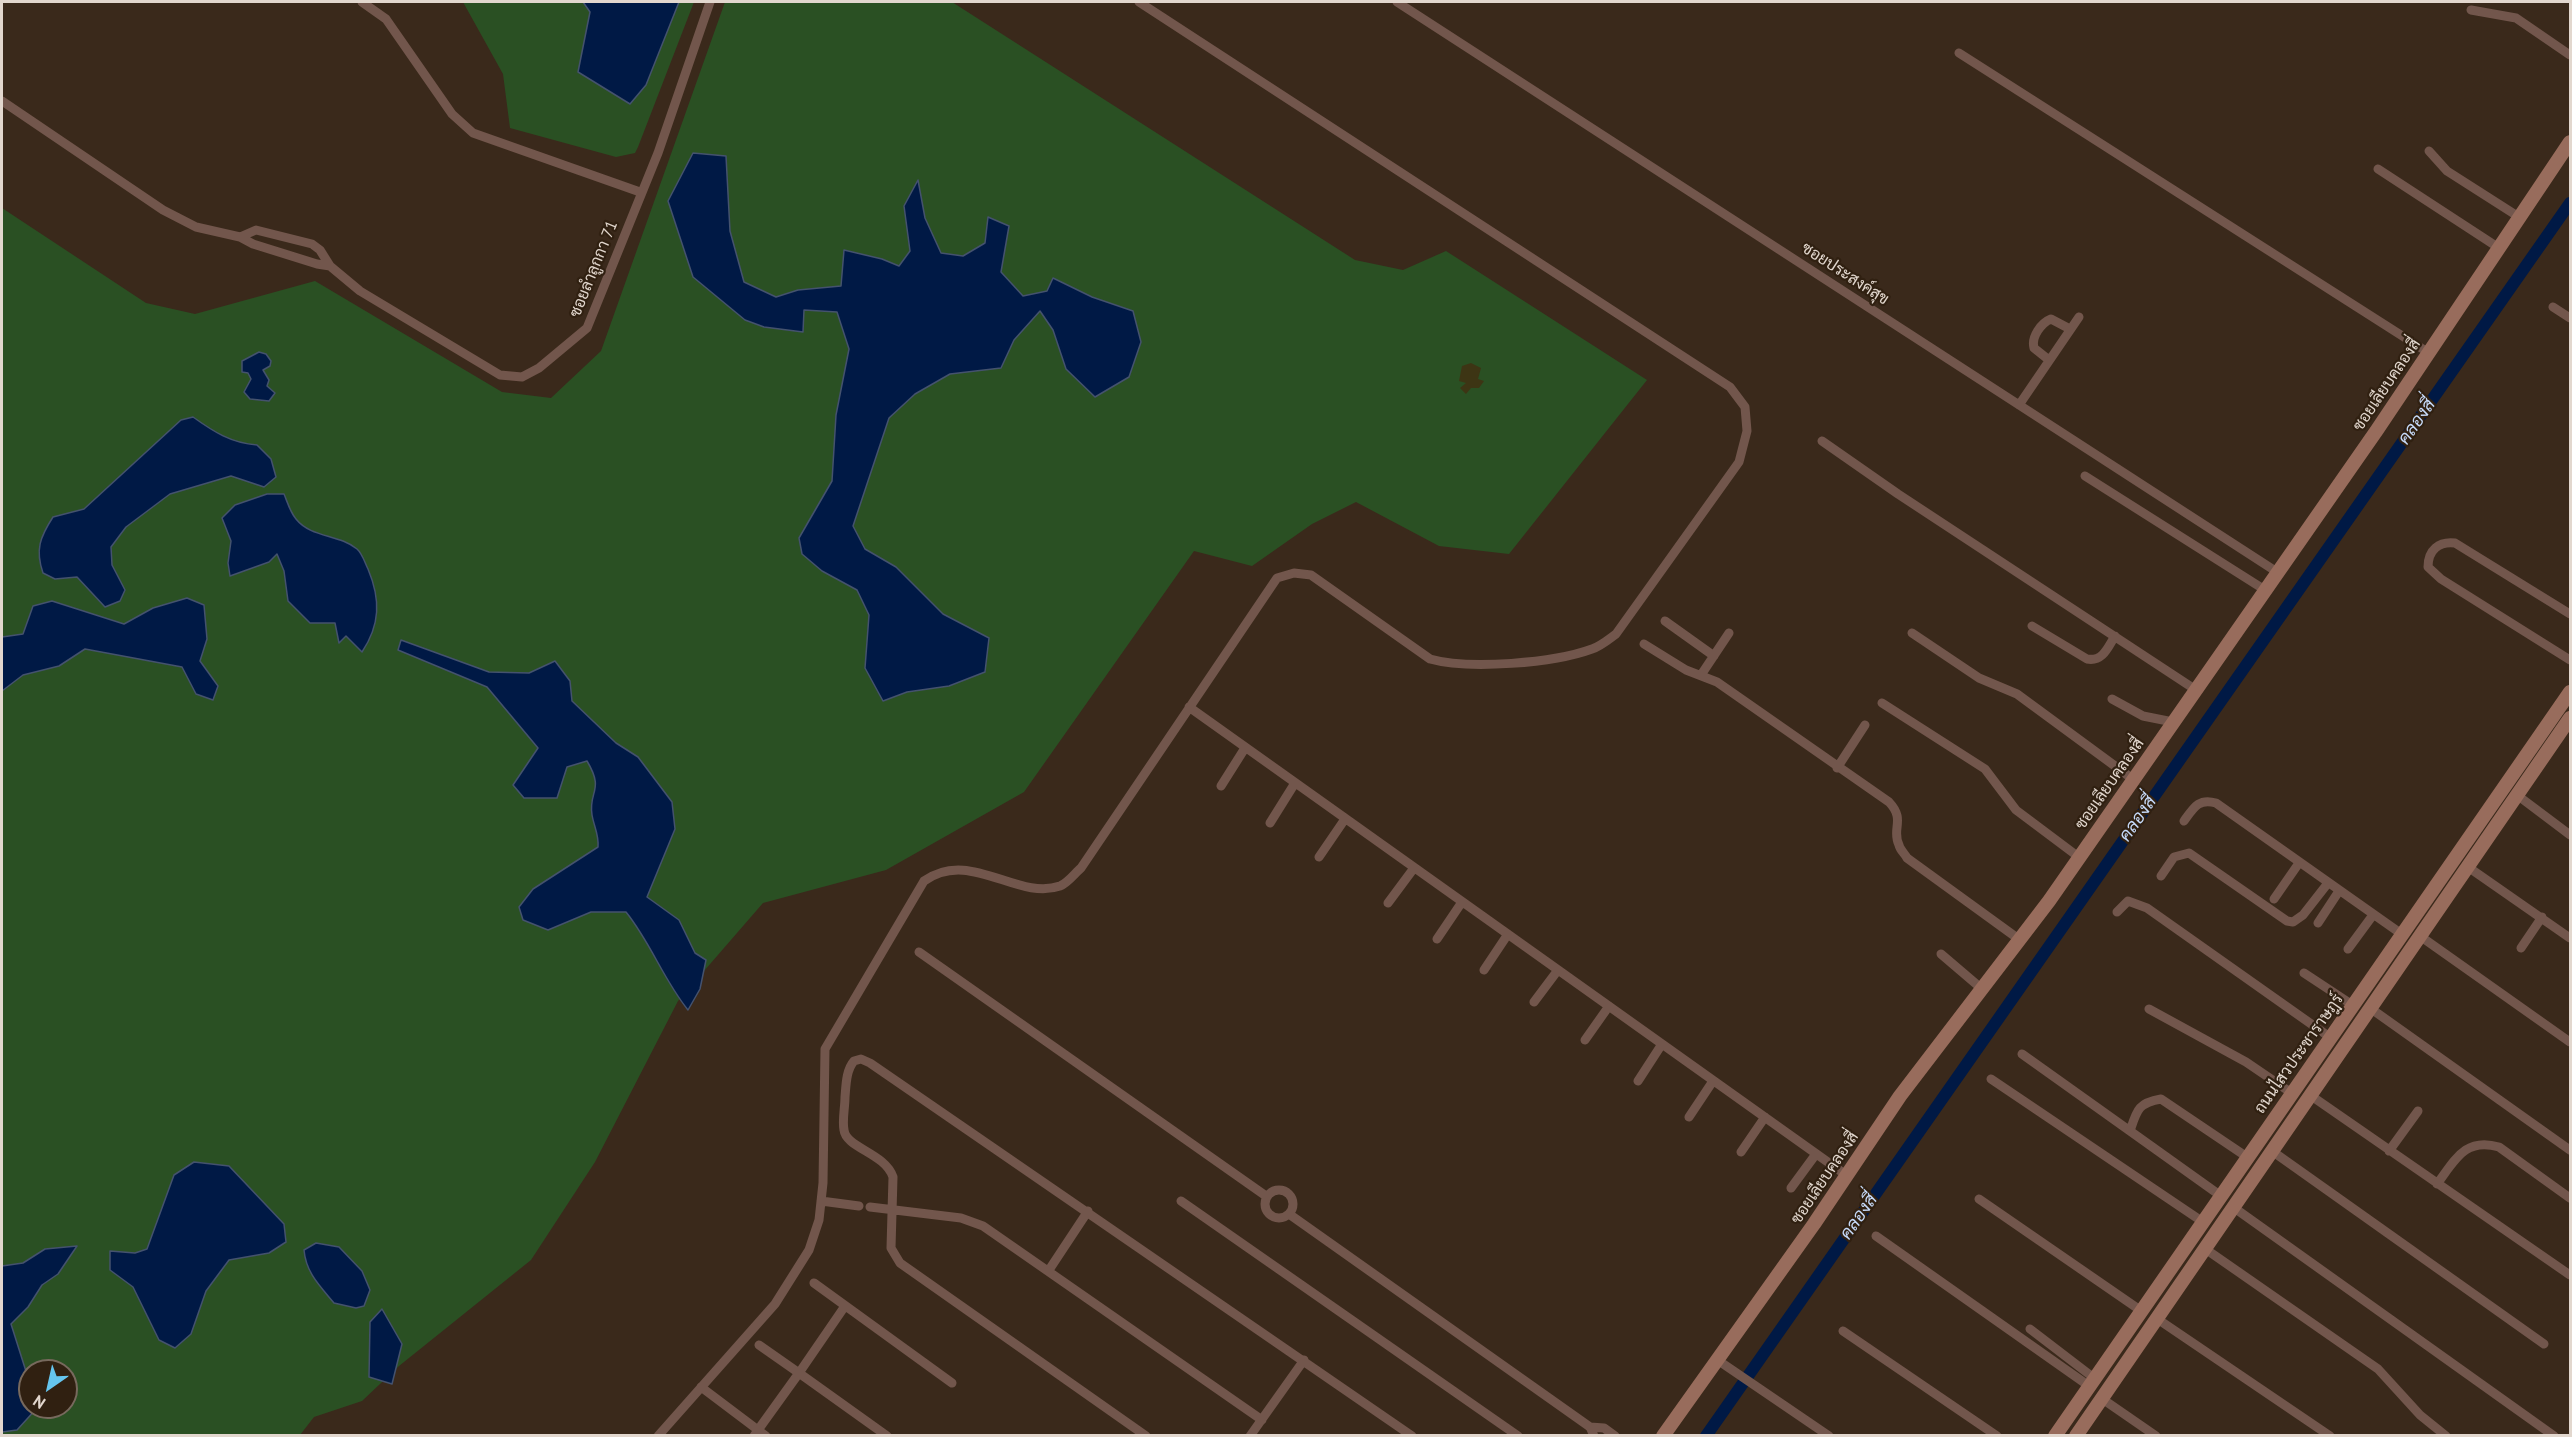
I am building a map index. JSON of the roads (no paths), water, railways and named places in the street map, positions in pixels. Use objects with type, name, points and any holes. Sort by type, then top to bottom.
[{"type":"main road","name":"ซอยเลียบคลองสี่","points":[[1663,1436],[1722,1363],[1900,1096],[2080,858],[2429,353],[2571,142]]},
{"type":"main road","name":"ถนนไสวประชาราษฎร์","points":[[2055,1436],[2140,1310],[2293,1094],[2571,692]]},
{"type":"main road","name":"ถนนไสวประชาราษฎร์","points":[[2076,1436],[2571,718]]},
{"type":"main road","points":[[2284,1106],[2297,1114]]},
{"type":"street","points":[[362,2],[386,19],[452,114],[472,133],[640,192]]},
{"type":"street","name":"ซอยลำลูกกา 71","points":[[330,266],[378,302],[500,375],[522,377],[539,369],[587,328],[640,192],[658,153],[710,2]]},
{"type":"street","points":[[658,1436],[775,1304],[809,1250],[819,1220],[821,1201],[825,1049],[924,881],[936,873],[950,870],[968,871],[1043,888],[1062,885],[1081,868],[1277,578],[1294,573],[1311,575],[1430,659],[1451,665],[1557,659],[1595,648],[1616,634],[1739,462],[1747,431],[1745,407],[1730,387],[1139,2]]},
{"type":"street","name":"ซอยประสงค์สุข","points":[[1397,2],[2277,572]]},
{"type":"street","points":[[2471,10],[2516,18],[2571,55]]},
{"type":"street","points":[[1959,53],[2429,353]]},
{"type":"street","points":[[2,101],[163,210],[196,227],[240,237],[253,244],[330,266]]},
{"type":"street","points":[[2429,151],[2447,171],[2519,217]]},
{"type":"street","points":[[2378,169],[2499,248]]},
{"type":"street","points":[[240,237],[256,230],[312,244],[320,250],[330,266]]},
{"type":"street","points":[[276,251],[280,235]]},
{"type":"street","points":[[2553,307],[2571,318]]},
{"type":"street","points":[[2019,405],[2079,317]]},
{"type":"street","points":[[2049,360],[2034,348],[2036,334],[2045,321],[2050,319],[2070,329]]},
{"type":"street","points":[[1822,441],[1898,494],[2196,690]]},
{"type":"street","points":[[2085,476],[2265,590]]},
{"type":"street","points":[[2571,615],[2455,543],[2443,542],[2436,546],[2428,561],[2428,567],[2433,572],[2571,660]]},
{"type":"street","points":[[1665,621],[1714,656]]},
{"type":"street","points":[[2032,626],[2087,660],[2103,655],[2115,636]]},
{"type":"street","points":[[1701,675],[1729,633]]},
{"type":"street","points":[[1912,633],[1979,678],[2017,694],[2134,780]]},
{"type":"street","points":[[1644,644],[1686,670],[1717,682],[1837,768],[1876,793],[1897,810],[1898,844],[1915,867],[2020,940]]},
{"type":"street","points":[[2112,699],[2143,716],[2173,722]]},
{"type":"street","points":[[1882,703],[1984,769],[1994,778],[2003,796],[2016,810],[2080,858]]},
{"type":"street","points":[[1189,707],[1846,1175]]},
{"type":"street","points":[[1837,768],[1865,725]]},
{"type":"street","points":[[1221,786],[1245,748]]},
{"type":"street","points":[[1270,823],[1295,783]]},
{"type":"street","points":[[2517,795],[2571,835]]},
{"type":"street","points":[[2184,820],[2198,803],[2206,800],[2216,804],[2403,935]]},
{"type":"street","points":[[1319,857],[1345,819]]},
{"type":"street","points":[[2160,876],[2174,857],[2183,852],[2189,853],[2287,921],[2293,922],[2303,915],[2328,883]]},
{"type":"street","points":[[2274,899],[2299,863]]},
{"type":"street","points":[[2468,867],[2571,938]]},
{"type":"street","points":[[1388,903],[1414,868]]},
{"type":"street","points":[[2318,922],[2339,891]]},
{"type":"street","points":[[2117,912],[2128,901],[2147,908],[2331,1038]]},
{"type":"street","points":[[1437,939],[1462,902]]},
{"type":"street","points":[[2348,949],[2373,915]]},
{"type":"street","points":[[2521,948],[2542,917]]},
{"type":"street","points":[[1484,970],[1508,934]]},
{"type":"street","points":[[2420,936],[2571,1042]]},
{"type":"street","points":[[919,952],[1266,1196]]},
{"type":"street","points":[[1941,954],[1982,989]]},
{"type":"street","points":[[1534,1002],[1558,970]]},
{"type":"street","points":[[2304,973],[2354,1006]]},
{"type":"street","points":[[1585,1041],[1609,1006]]},
{"type":"street","points":[[2370,1008],[2571,1150]]},
{"type":"street","points":[[2149,1009],[2246,1062],[2293,1094]]},
{"type":"street","points":[[1638,1081],[1662,1044]]},
{"type":"street","points":[[2022,1054],[2221,1196]]},
{"type":"street","points":[[1146,1436],[900,1263],[891,1248],[893,1177],[890,1168],[880,1158],[851,1141],[844,1131],[845,1088],[850,1065],[857,1059],[870,1062],[1412,1436]]},
{"type":"street","points":[[1992,1079],[2203,1222]]},
{"type":"street","points":[[1689,1117],[1713,1081]]},
{"type":"street","points":[[2310,1095],[2571,1275]]},
{"type":"street","points":[[2130,1131],[2137,1111],[2146,1102],[2161,1099],[2247,1156]]},
{"type":"street","points":[[2389,1151],[2418,1111]]},
{"type":"street","points":[[1741,1152],[1765,1117]]},
{"type":"street","points":[[2436,1184],[2463,1150],[2486,1143],[2499,1147],[2571,1198]]},
{"type":"street","points":[[2272,1151],[2544,1344]]},
{"type":"street","points":[[1791,1188],[1816,1154]]},
{"type":"street","points":[[1276,1190],[1288,1192],[1293,1203],[1289,1214],[1278,1219],[1268,1213],[1264,1202],[1266,1196],[1276,1190]]},
{"type":"street","points":[[1979,1199],[2140,1310]]},
{"type":"street","points":[[821,1201],[859,1206]]},
{"type":"street","points":[[1181,1201],[1518,1436]]},
{"type":"street","points":[[870,1207],[892,1211],[922,1212],[971,1221],[1049,1270],[1262,1420]]},
{"type":"street","points":[[2233,1207],[2554,1436]]},
{"type":"street","points":[[1049,1270],[1088,1211]]},
{"type":"street","points":[[1289,1214],[1592,1431],[1604,1428],[1615,1436]]},
{"type":"street","points":[[1875,1236],[2091,1382]]},
{"type":"street","points":[[2204,1248],[2378,1369],[2425,1419],[2446,1436]]},
{"type":"street","points":[[814,1283],[952,1383]]},
{"type":"street","points":[[701,1388],[759,1434],[845,1305]]},
{"type":"street","points":[[2156,1318],[2330,1436]]},
{"type":"street","points":[[2030,1329],[2091,1382]]},
{"type":"street","points":[[1843,1331],[1997,1436]]},
{"type":"street","points":[[759,1345],[887,1436]]},
{"type":"street","points":[[1250,1436],[1304,1360]]},
{"type":"street","points":[[1722,1363],[1829,1436]]},
{"type":"street","points":[[2101,1398],[2156,1436]]},
{"type":"water","points":[[583,2],[679,2],[646,85],[630,104],[578,72],[590,12]]},
{"type":"water","points":[[693,153],[726,156],[730,231],[744,282],[776,297],[798,290],[841,286],[844,250],[882,259],[899,266],[910,251],[904,206],[918,180],[925,218],[941,253],[963,256],[985,243],[988,217],[1009,226],[1001,272],[1023,296],[1047,291],[1053,278],[1092,297],[1133,311],[1141,342],[1129,377],[1095,397],[1066,369],[1053,330],[1040,311],[1014,340],[1001,368],[950,374],[915,394],[889,418],[853,526],[865,549],[896,567],[943,614],[989,638],[985,672],[949,686],[907,692],[883,701],[865,668],[869,615],[857,590],[822,571],[802,554],[799,538],[832,481],[836,415],[849,349],[837,312],[804,310],[803,332],[764,327],[745,320],[693,277],[668,201]]},
{"type":"water","points":[[259,352],[266,354],[271,361],[270,366],[263,370],[269,380],[267,386],[275,393],[269,401],[250,399],[244,392],[251,379],[248,373],[242,372],[242,361]]},
{"type":"water","points":[[193,417],[223,436],[257,445],[271,459],[276,477],[264,487],[231,476],[170,494],[126,527],[111,547],[112,565],[125,590],[120,601],[105,607],[77,577],[55,579],[43,573],[39,557],[40,544],[53,517],[84,509],[181,420]]},
{"type":"water","points":[[267,494],[284,494],[292,513],[302,525],[309,530],[350,544],[360,553],[372,580],[377,602],[372,632],[362,652],[346,636],[339,643],[335,623],[310,623],[288,601],[284,571],[277,554],[269,562],[230,576],[228,563],[231,541],[222,518],[235,505]]},
{"type":"water","points":[[187,598],[204,605],[207,639],[200,661],[218,686],[213,700],[196,694],[182,667],[85,649],[59,666],[23,675],[2,691],[2,637],[23,634],[33,606],[52,601],[124,624],[153,608]]},
{"type":"water","points":[[401,640],[489,672],[529,673],[555,661],[570,681],[572,701],[616,743],[638,757],[672,802],[675,829],[647,897],[679,920],[695,953],[706,960],[700,989],[688,1010],[626,912],[591,912],[548,930],[523,920],[519,907],[533,889],[598,847],[591,807],[595,785],[592,771],[587,761],[567,767],[557,798],[524,798],[513,785],[538,748],[487,687],[398,650]]},
{"type":"water","points":[[194,1162],[229,1166],[284,1224],[286,1242],[269,1253],[229,1260],[206,1291],[191,1334],[175,1348],[159,1340],[133,1287],[110,1270],[110,1251],[135,1253],[147,1249],[174,1175]]},
{"type":"water","points":[[316,1243],[339,1247],[362,1271],[370,1290],[364,1306],[356,1308],[334,1303],[319,1285],[308,1266],[304,1250]]},
{"type":"water","points":[[77,1246],[58,1274],[42,1285],[28,1307],[11,1324],[22,1359],[18,1359],[18,1419],[27,1419],[17,1430],[2,1432],[2,1266],[23,1263],[45,1249]]},
{"type":"water","points":[[382,1309],[402,1344],[392,1384],[369,1377],[370,1322]]},
{"type":"waterway","name":"คลองสี่","points":[[1706,1436],[2570,203]]}]
